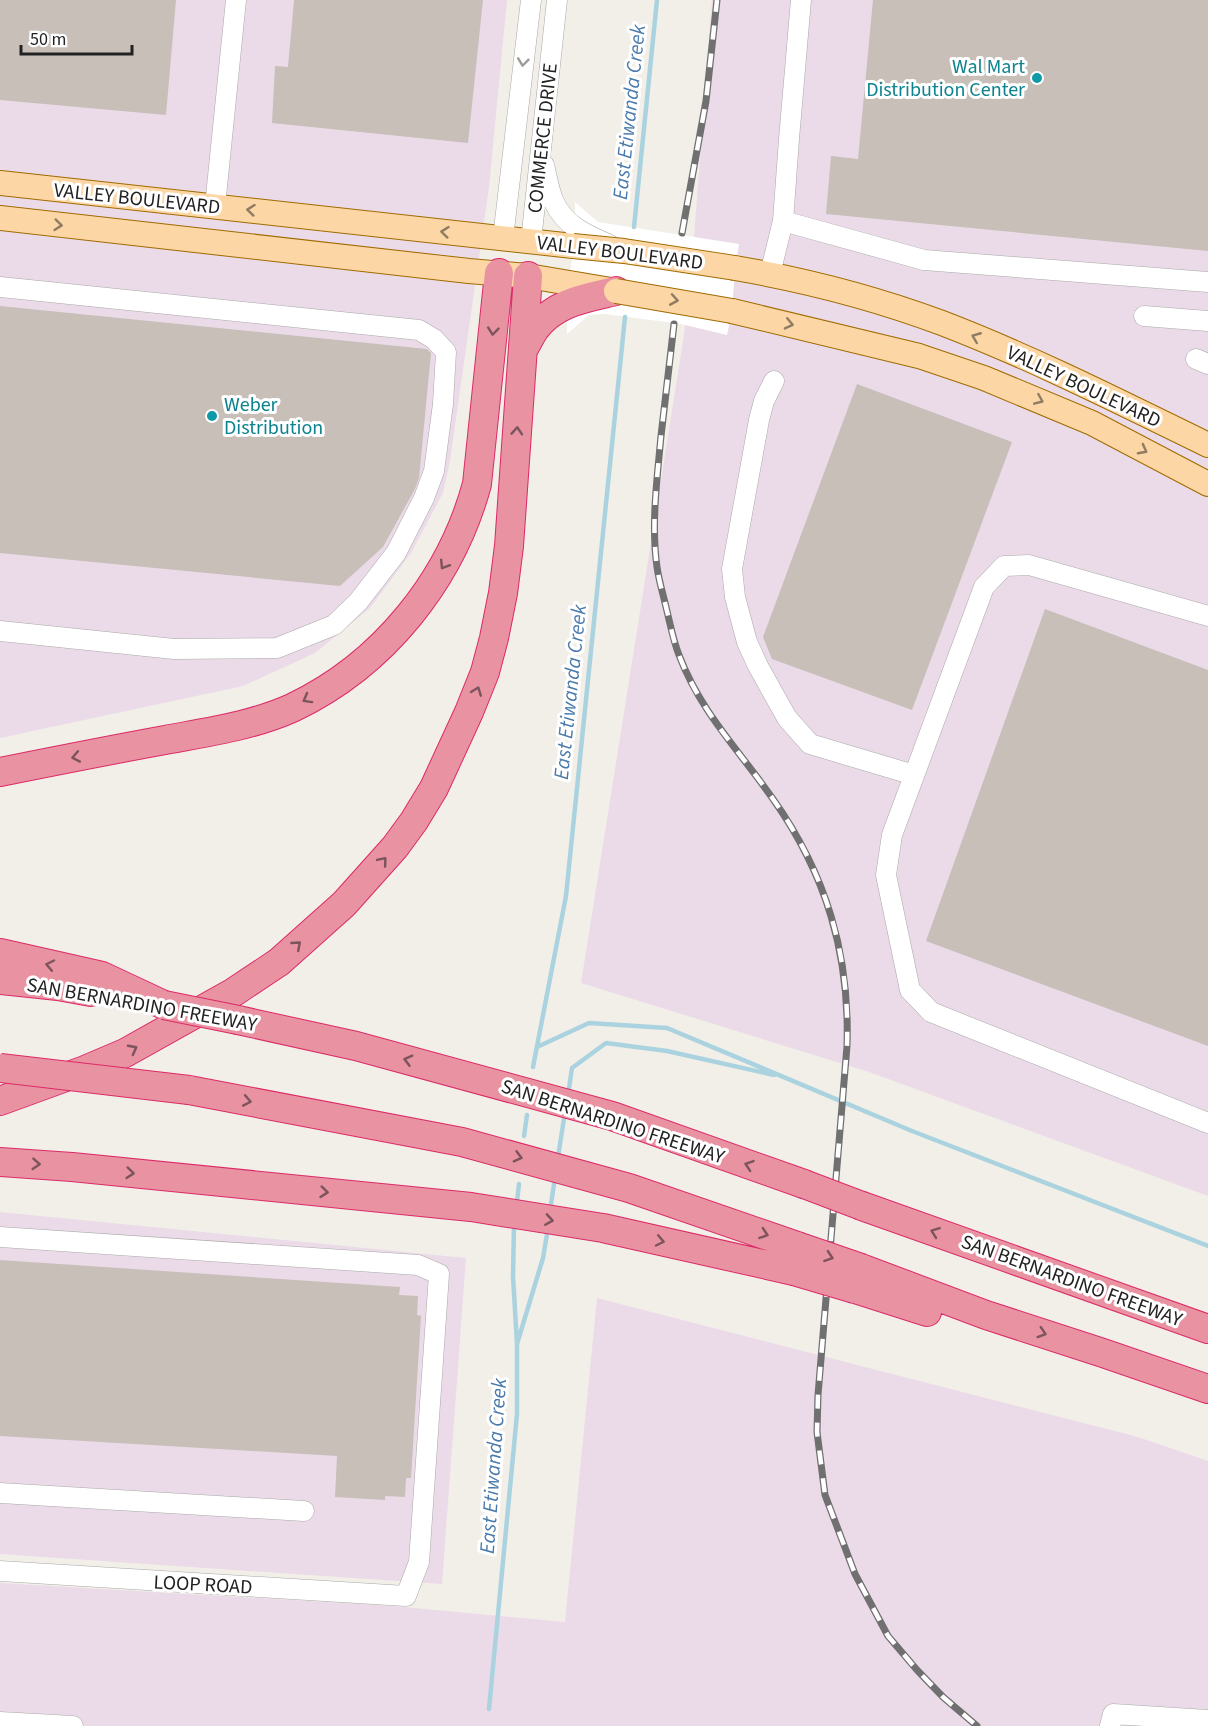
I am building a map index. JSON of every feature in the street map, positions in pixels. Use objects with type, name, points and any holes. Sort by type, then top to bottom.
[{"type":"highway","points":[[0,772],[246,724],[291,708],[338,682],[386,641],[408,618],[448,560],[469,512],[477,484],[499,273]]},
{"type":"highway","points":[[0,1101],[124,1053],[224,998],[279,962],[344,904],[395,848],[414,821],[434,788],[470,712],[485,672],[494,638],[507,566],[528,276]]},
{"type":"highway","points":[[523,350],[535,329],[555,310],[568,293],[616,291]]},
{"type":"highway","points":[[0,953],[102,976],[164,1005]]},
{"type":"highway","name":"SAN BERNARDINO FREEWAY","points":[[0,980],[58,986],[164,1005],[356,1046],[612,1116],[1208,1329]]},
{"type":"highway","points":[[0,1068],[189,1090],[462,1142],[629,1188],[795,1259],[986,1315],[1208,1389]]},
{"type":"highway","points":[[0,1162],[72,1167],[471,1207],[795,1259]]},
{"type":"main road","name":"VALLEY BOULEVARD","points":[[0,183],[531,241],[574,237],[624,251],[770,274],[843,291],[940,322],[1084,384],[1208,445]]},
{"type":"main road","name":"VALLEY BOULEVARD","points":[[0,218],[528,276],[568,293]]},
{"type":"main road","name":"COMMERCE DRIVE","points":[[499,273],[503,238]]},
{"type":"main road","name":"COMMERCE DRIVE","points":[[528,276],[531,241]]},
{"type":"main road","name":"VALLEY BOULEVARD","points":[[616,291],[732,311],[919,356],[984,378],[1092,423],[1208,484]]},
{"type":"street","points":[[215,206],[236,0]]},
{"type":"street","name":"COMMERCE DRIVE","points":[[503,238],[531,0]]},
{"type":"street","name":"COMMERCE DRIVE","points":[[531,241],[557,0]]},
{"type":"street","points":[[770,274],[783,221],[801,0]]},
{"type":"street","points":[[541,153],[554,202],[574,237]]},
{"type":"street","points":[[783,221],[924,260],[1208,282]]},
{"type":"street","points":[[0,287],[419,330],[434,339],[446,352],[443,404],[434,471],[424,498],[396,553],[358,602],[334,625],[277,648],[174,649],[0,631]]},
{"type":"street","points":[[1144,316],[1208,321]]},
{"type":"street","points":[[774,381],[764,401],[759,420],[732,569],[735,597],[747,642],[787,718],[810,744],[914,775]]},
{"type":"street","points":[[1208,616],[1029,565],[1004,566],[984,587],[892,836],[886,875],[910,990],[931,1012],[1208,1123]]},
{"type":"street","name":"LOOP ROAD","points":[[0,1236],[418,1265],[439,1274],[419,1562],[406,1596],[0,1571]]},
{"type":"street","points":[[0,1493],[304,1511]]},
{"type":"street","points":[[1110,1726],[1113,1714],[1208,1719]]},
{"type":"street","points":[[0,1722],[73,1726]]},
{"type":"shaded area","points":[[0,0],[507,0],[489,187],[450,461],[443,493],[411,553],[370,608],[315,653],[243,686],[0,738]]},
{"type":"shaded area","points":[[712,0],[1208,0],[1208,1196],[869,1072],[581,983],[684,335],[694,237]]},
{"type":"shaded area","points":[[0,1212],[466,1258],[442,1584],[0,1554]]},
{"type":"shaded area","points":[[597,1298],[1138,1437],[1208,1461],[1208,1726],[0,1726],[0,1583],[393,1606],[565,1622]]},
{"type":"pier","points":[[575,202],[598,222],[739,244],[732,311],[727,335],[681,324],[605,314],[589,315],[567,334],[567,303],[575,228]]},
{"type":"building","points":[[0,0],[176,0],[166,115],[0,100]]},
{"type":"building","points":[[294,0],[483,0],[468,143],[272,123],[275,66],[288,67]]},
{"type":"building","name":"Wal Mart Distribution Center","points":[[873,0],[1208,0],[1208,251],[826,214],[831,156],[858,159]]},
{"type":"building","name":"Weber Distribution","points":[[0,306],[427,349],[431,353],[419,478],[415,489],[383,547],[340,586],[0,553]]},
{"type":"building","points":[[857,384],[1012,442],[912,710],[772,659],[763,637]]},
{"type":"building","points":[[1045,609],[1208,670],[1208,1046],[926,941]]},
{"type":"building","points":[[0,1260],[400,1287],[399,1295],[418,1296],[417,1315],[421,1316],[411,1478],[406,1478],[405,1497],[385,1496],[385,1500],[335,1497],[337,1456],[0,1436]]},
{"type":"waterway","name":"East Etiwanda Creek","points":[[634,227],[657,0]]},
{"type":"waterway","name":"East Etiwanda Creek","points":[[533,1067],[566,896],[625,317]]},
{"type":"waterway","points":[[537,1047],[589,1023],[667,1028],[912,1131],[1208,1246]]},
{"type":"waterway","points":[[568,1095],[572,1068],[606,1043],[667,1051],[774,1075]]},
{"type":"waterway","points":[[558,1157],[565,1112]]},
{"type":"waterway","name":"East Etiwanda Creek","points":[[524,1136],[527,1115]]},
{"type":"waterway","points":[[550,1211],[555,1177]]},
{"type":"waterway","name":"East Etiwanda Creek","points":[[517,1202],[519,1184]]},
{"type":"waterway","name":"East Etiwanda Creek","points":[[489,1709],[517,1414],[517,1344],[513,1276],[514,1225]]},
{"type":"waterway","points":[[517,1344],[543,1258],[548,1228]]},
{"type":"railway","points":[[682,233],[706,101],[717,0]]},
{"type":"railway","points":[[674,324],[655,502],[655,551],[673,637],[688,676],[709,713],[773,799],[792,827],[807,856],[831,916],[844,979],[847,1046],[818,1395],[817,1432],[825,1495],[855,1574],[888,1636],[943,1697],[977,1726]]},
{"type":"place","name":"Wal Mart Distribution Center","points":[[1037,78]]},
{"type":"place","name":"Weber Distribution","points":[[212,416]]}]
